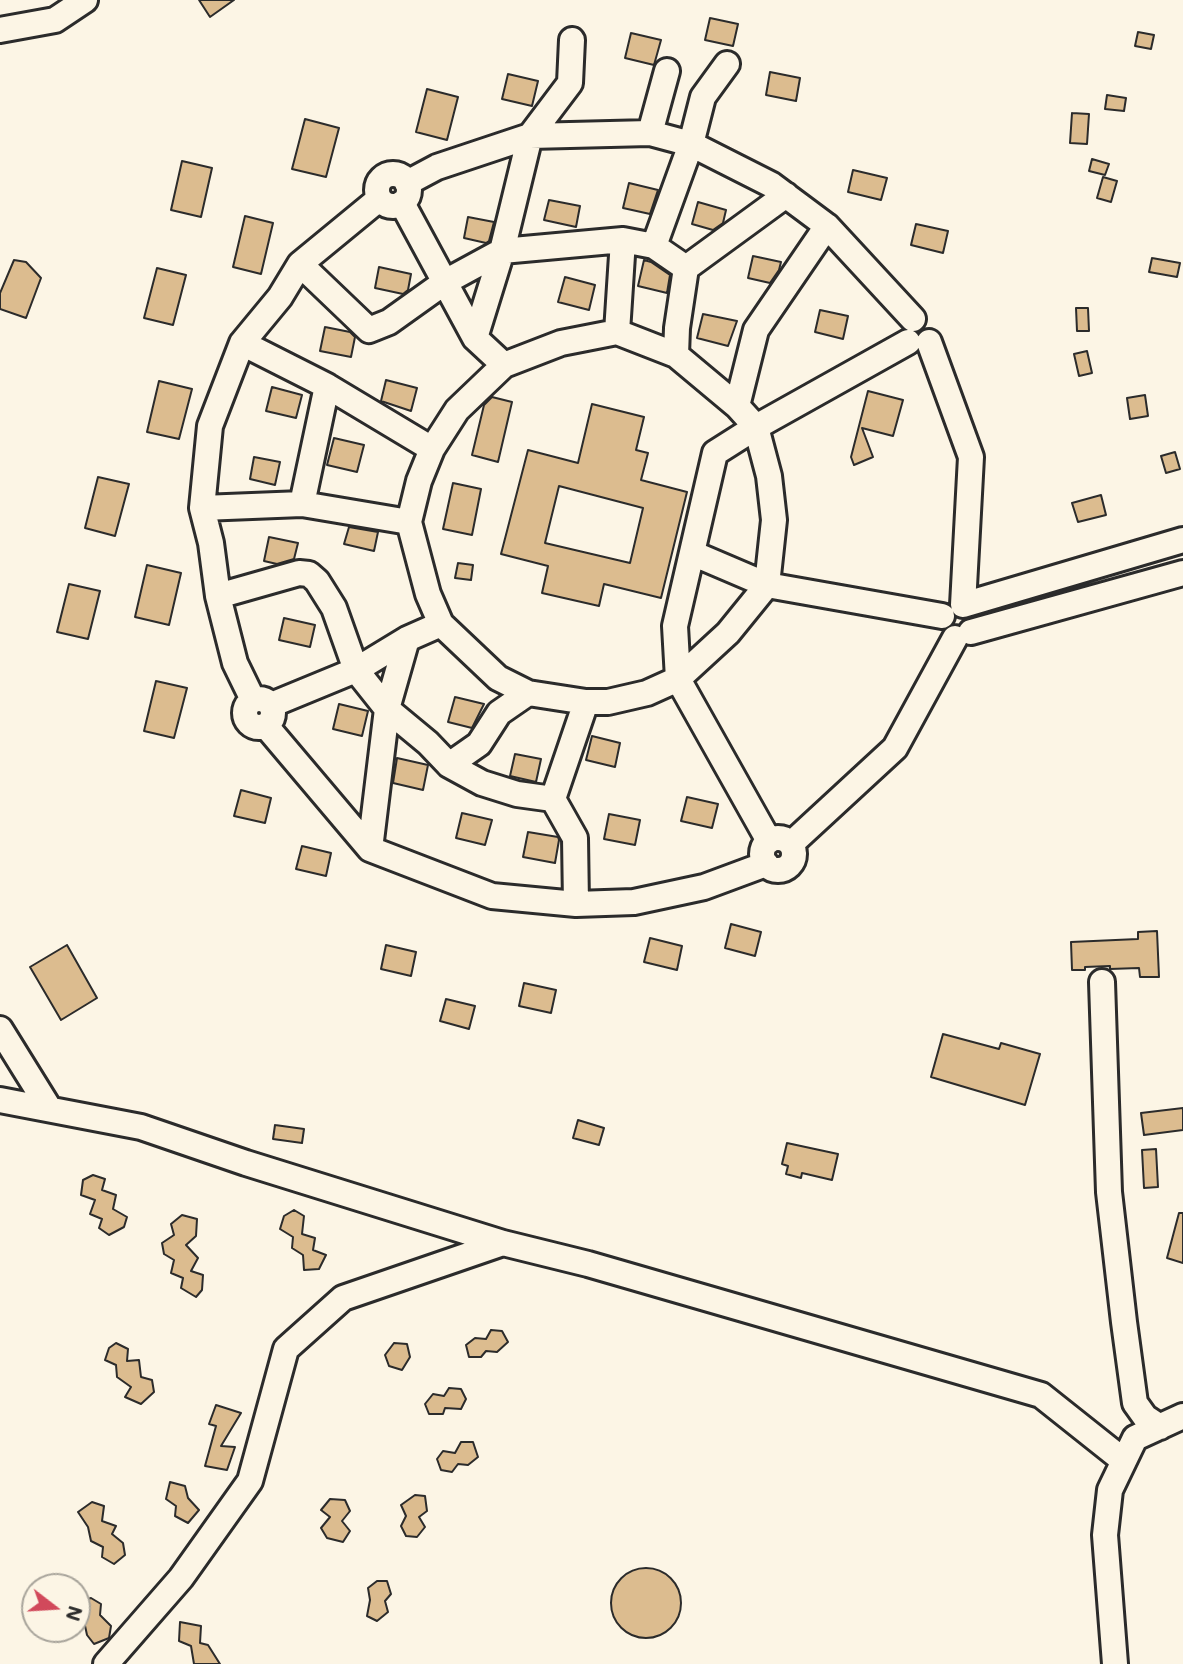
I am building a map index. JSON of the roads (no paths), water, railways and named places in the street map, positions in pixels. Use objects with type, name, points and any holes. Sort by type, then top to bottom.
[{"type":"street","points":[[0,30],[55,20],[85,0]]},
{"type":"street","points":[[475,338],[502,251],[530,136],[570,83],[572,40]]},
{"type":"street","points":[[654,246],[691,144],[703,97],[727,64]]},
{"type":"street","points":[[650,133],[667,71]]},
{"type":"street","points":[[963,635],[895,748],[775,850],[704,887],[634,901],[576,904],[492,896],[370,849],[263,710],[235,663],[218,596],[211,543],[202,508],[210,426],[242,342],[280,297],[300,264],[438,167],[530,136],[650,133],[691,144],[772,185],[786,195],[827,226],[917,334],[971,457],[952,610],[945,632],[963,635],[1183,573]]},
{"type":"street","points":[[396,195],[475,338],[504,365]]},
{"type":"street","points":[[676,355],[686,268],[786,195]]},
{"type":"street","points":[[737,406],[756,330],[827,226]]},
{"type":"street","points":[[300,264],[369,330],[389,322],[445,282],[502,251],[623,240],[654,246],[686,268]]},
{"type":"street","points":[[617,332],[623,240]]},
{"type":"street","points":[[617,332],[676,355],[737,406],[756,427],[769,476],[774,520],[766,585],[728,633],[678,679],[634,696],[608,702],[586,702],[528,693],[498,678],[441,624],[428,594],[409,522],[419,481],[432,449],[457,410],[504,365],[561,343],[617,332]]},
{"type":"street","points":[[775,850],[678,679],[675,626],[715,453],[917,334]]},
{"type":"street","points":[[242,342],[327,386],[432,449]]},
{"type":"street","points":[[302,504],[327,386]]},
{"type":"street","points":[[202,508],[302,504],[409,522]]},
{"type":"street","points":[[692,553],[766,585],[952,610],[1183,540]]},
{"type":"street","points":[[218,596],[299,572],[309,574],[317,581],[334,608],[356,670],[387,709],[428,743],[449,765],[482,783],[553,799]]},
{"type":"street","points":[[263,710],[356,670],[407,639],[441,624]]},
{"type":"street","points":[[370,849],[387,709],[407,639]]},
{"type":"street","points":[[449,765],[479,744],[499,713],[528,693]]},
{"type":"street","points":[[576,904],[575,838],[553,799],[586,702]]},
{"type":"street","points":[[479,744],[482,783]]},
{"type":"street","points":[[1102,982],[1109,1192],[1124,1322],[1135,1403],[1145,1417],[1160,1427]]},
{"type":"street","points":[[0,1029],[49,1108]]},
{"type":"street","points":[[0,1100],[141,1127],[246,1163],[503,1243],[601,1267],[1041,1395],[1124,1461]]},
{"type":"street","points":[[106,1664],[181,1578],[250,1481],[286,1349],[343,1298],[503,1243]]},
{"type":"street","points":[[1115,1664],[1104,1535],[1110,1490],[1135,1438],[1183,1416]]}]
